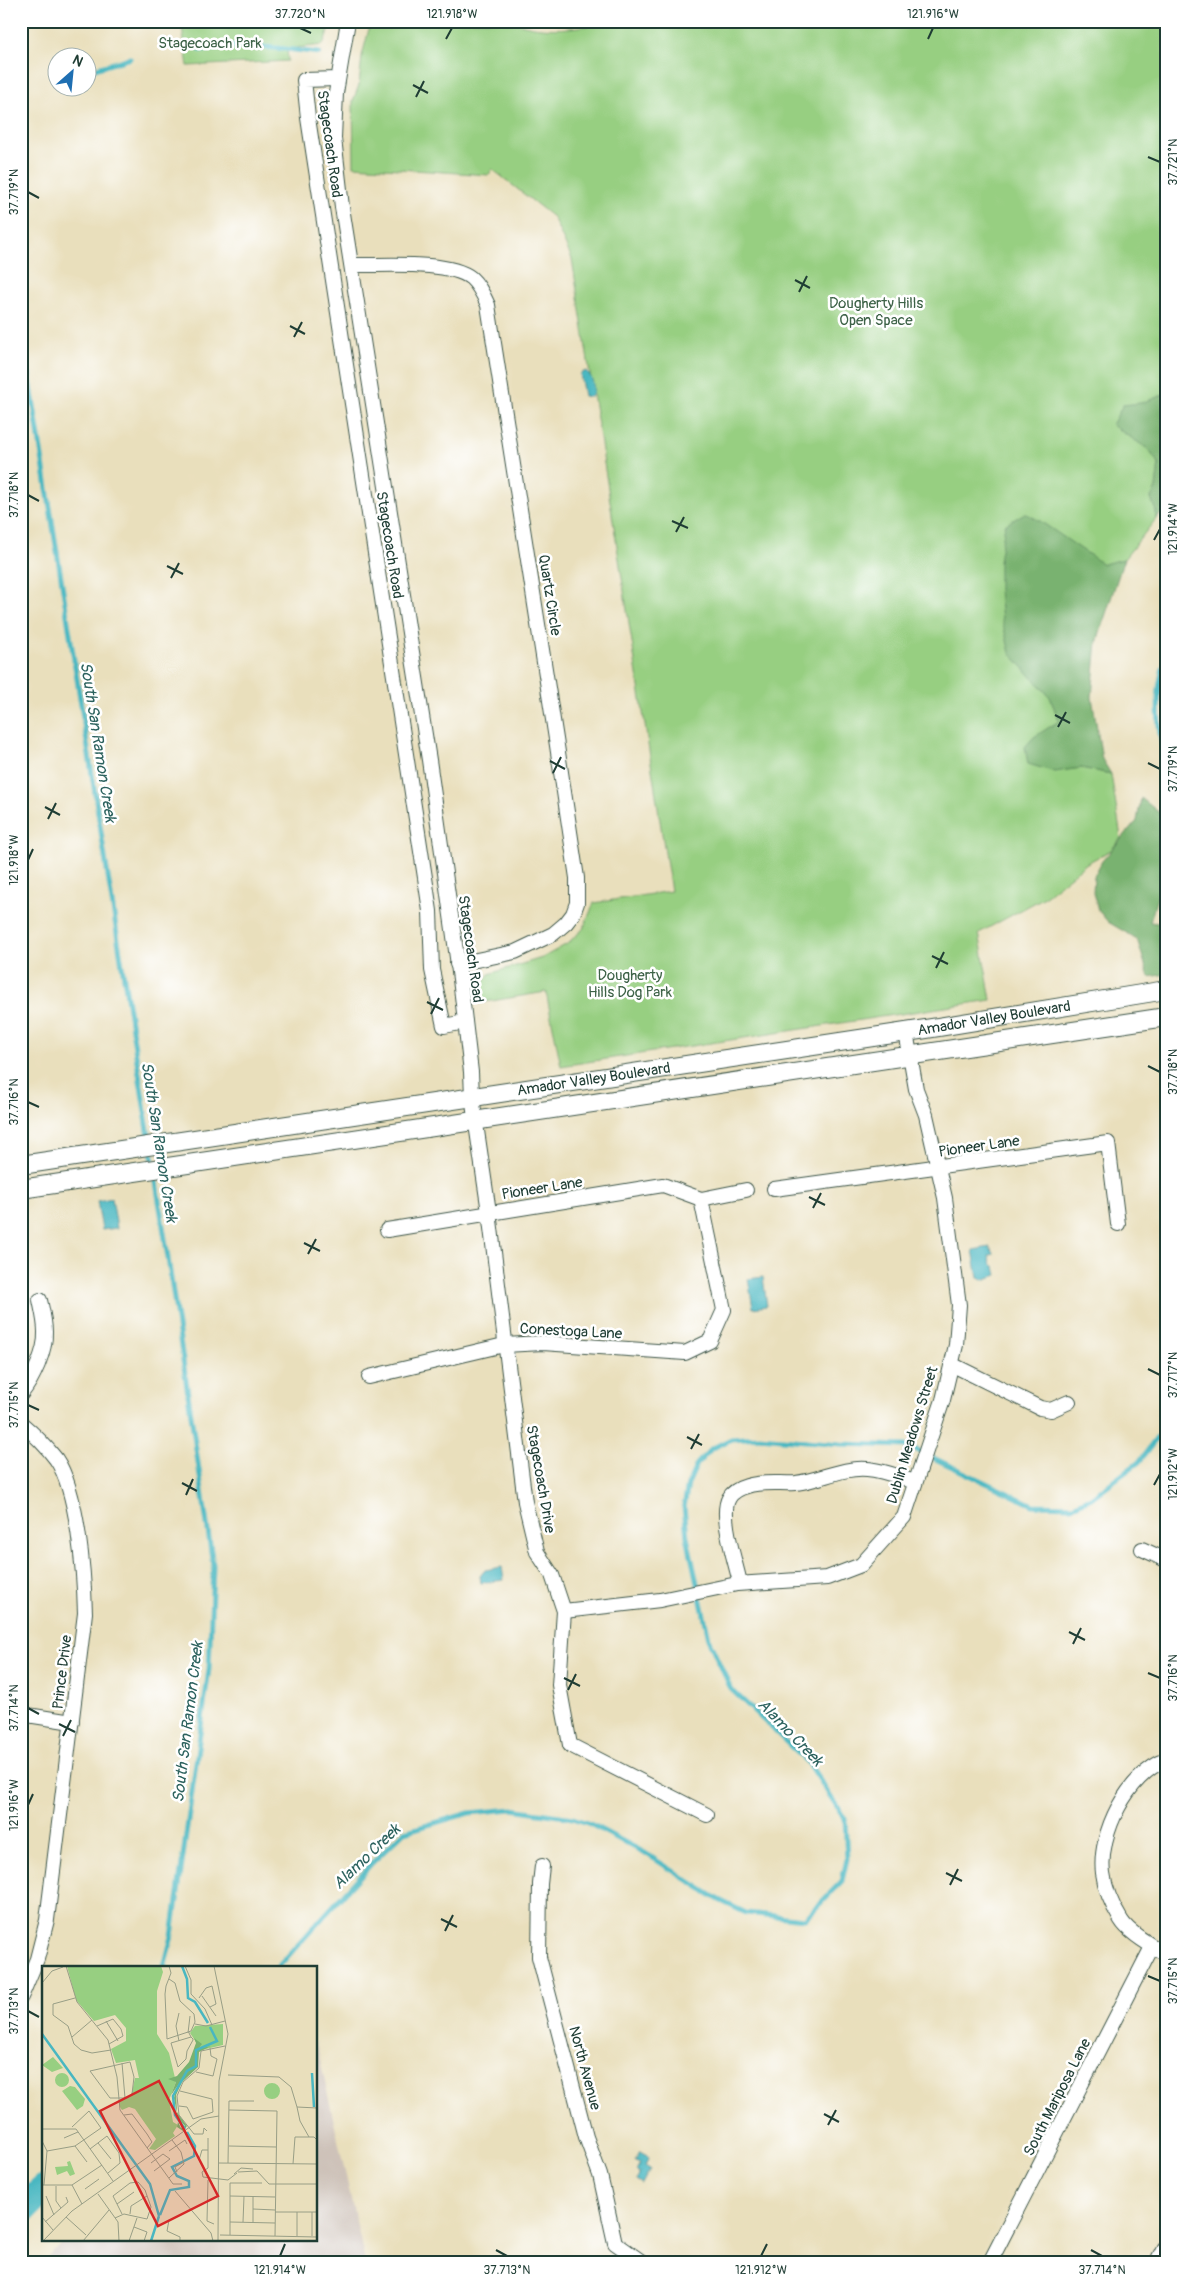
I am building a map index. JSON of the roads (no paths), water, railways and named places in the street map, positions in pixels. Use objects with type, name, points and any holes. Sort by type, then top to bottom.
[{"type":"main road","points":[[1160,2262],[1166,2250]]},
{"type":"street","name":"Stagecoach Road","points":[[348,21],[337,79],[334,138],[342,207],[426,740],[465,1022],[476,1120]]},
{"type":"street","name":"Stagecoach Road","points":[[337,79],[304,80],[430,911],[432,970],[444,1026],[465,1022]]},
{"type":"street","name":"Quartz Circle","points":[[352,265],[442,267],[472,279],[488,305],[556,739],[576,878],[577,903],[573,914],[553,934],[515,952],[457,964]]},
{"type":"street","points":[[341,325],[361,320]]},
{"type":"street","points":[[367,503],[388,499]]},
{"type":"street","points":[[405,743],[426,740]]},
{"type":"street","name":"Amador Valley Boulevard","points":[[21,1165],[906,1032],[1166,990]]},
{"type":"street","name":"Amador Valley Boulevard","points":[[21,1189],[1166,1017]]},
{"type":"street","name":"Dublin Meadows Street","points":[[564,1610],[660,1600],[735,1584],[827,1578],[861,1565],[904,1517],[940,1408],[956,1345],[959,1305],[946,1198],[926,1115],[916,1089],[906,1032]]},
{"type":"street","name":"Stagecoach Drive","points":[[476,1120],[525,1502],[537,1552],[552,1575],[564,1610],[559,1685],[570,1745],[707,1815]]},
{"type":"street","name":"Pioneer Lane","points":[[774,1189],[939,1168],[1108,1143],[1118,1224]]},
{"type":"street","points":[[110,1152],[113,1176]]},
{"type":"street","name":"Pioneer Lane","points":[[387,1230],[663,1185],[701,1198],[746,1190]]},
{"type":"street","name":"Conestoga Lane","points":[[369,1377],[504,1344],[543,1343],[685,1353],[710,1341],[724,1310],[701,1198]]},
{"type":"street","points":[[21,1394],[27,1387],[42,1350],[45,1332],[40,1300]]},
{"type":"street","points":[[951,1364],[1040,1408],[1051,1410],[1069,1402]]},
{"type":"street","name":"Prince Drive","points":[[21,1424],[34,1434],[57,1461],[70,1490],[84,1571],[85,1613],[47,1920],[37,1960],[21,1997]]},
{"type":"street","points":[[735,1584],[725,1523],[725,1507],[734,1491],[764,1482],[795,1483],[844,1469],[882,1471],[916,1479]]},
{"type":"street","points":[[1142,1549],[1166,1560]]},
{"type":"street","points":[[21,1714],[72,1722]]},
{"type":"street","points":[[1166,1760],[1135,1781],[1115,1813],[1105,1847],[1103,1873],[1110,1897],[1121,1921],[1152,1947],[1166,1954]]},
{"type":"street","name":"North Avenue","points":[[542,1866],[539,1957],[586,2137],[600,2175],[615,2243],[642,2262]]},
{"type":"street","name":"South Mariposa Lane","points":[[990,2262],[1152,1947]]},
{"type":"water","points":[[586,371],[593,383],[593,394],[591,397],[584,396],[580,374]]},
{"type":"water","points":[[112,1198],[117,1228],[102,1230],[97,1201]]},
{"type":"water","points":[[990,1247],[993,1254],[989,1256],[991,1264],[995,1267],[997,1275],[983,1280],[978,1278],[973,1250]]},
{"type":"water","points":[[763,1277],[767,1306],[753,1308],[748,1279]]},
{"type":"water","points":[[502,1567],[504,1580],[481,1583],[480,1576],[485,1570]]},
{"type":"water","points":[[640,2152],[649,2157],[645,2166],[650,2169],[642,2184],[636,2180],[640,2173],[636,2171],[640,2163],[635,2161]]},
{"type":"waterway","points":[[200,50],[245,46],[319,53]]},
{"type":"waterway","points":[[98,68],[130,58]]},
{"type":"waterway","name":"South San Ramon Creek","points":[[21,323],[168,1258],[213,1565],[209,1669],[172,1936],[164,1966]]},
{"type":"waterway","name":"Alamo Creek","points":[[1166,660],[1158,697],[1159,723],[1166,761]]},
{"type":"waterway","name":"Alamo Creek","points":[[279,1966],[371,1864],[404,1832],[469,1813],[512,1809],[573,1818],[590,1824],[645,1853],[719,1900],[746,1913],[805,1919],[842,1881],[847,1859],[845,1819],[810,1765],[731,1689],[710,1643],[687,1537],[684,1507],[688,1484],[697,1464],[711,1449],[731,1439],[759,1437],[841,1444],[908,1446],[1033,1505],[1073,1506],[1091,1498],[1139,1462],[1166,1426]]},
{"type":"waterway","points":[[21,2212],[42,2191]]},
{"type":"park label","name":"Stagecoach Park","points":[[210,43]]},
{"type":"park label","name":"Dougherty Hills Open Space","points":[[876,312]]},
{"type":"park label","name":"Dougherty Hills Dog Park","points":[[630,984]]}]
